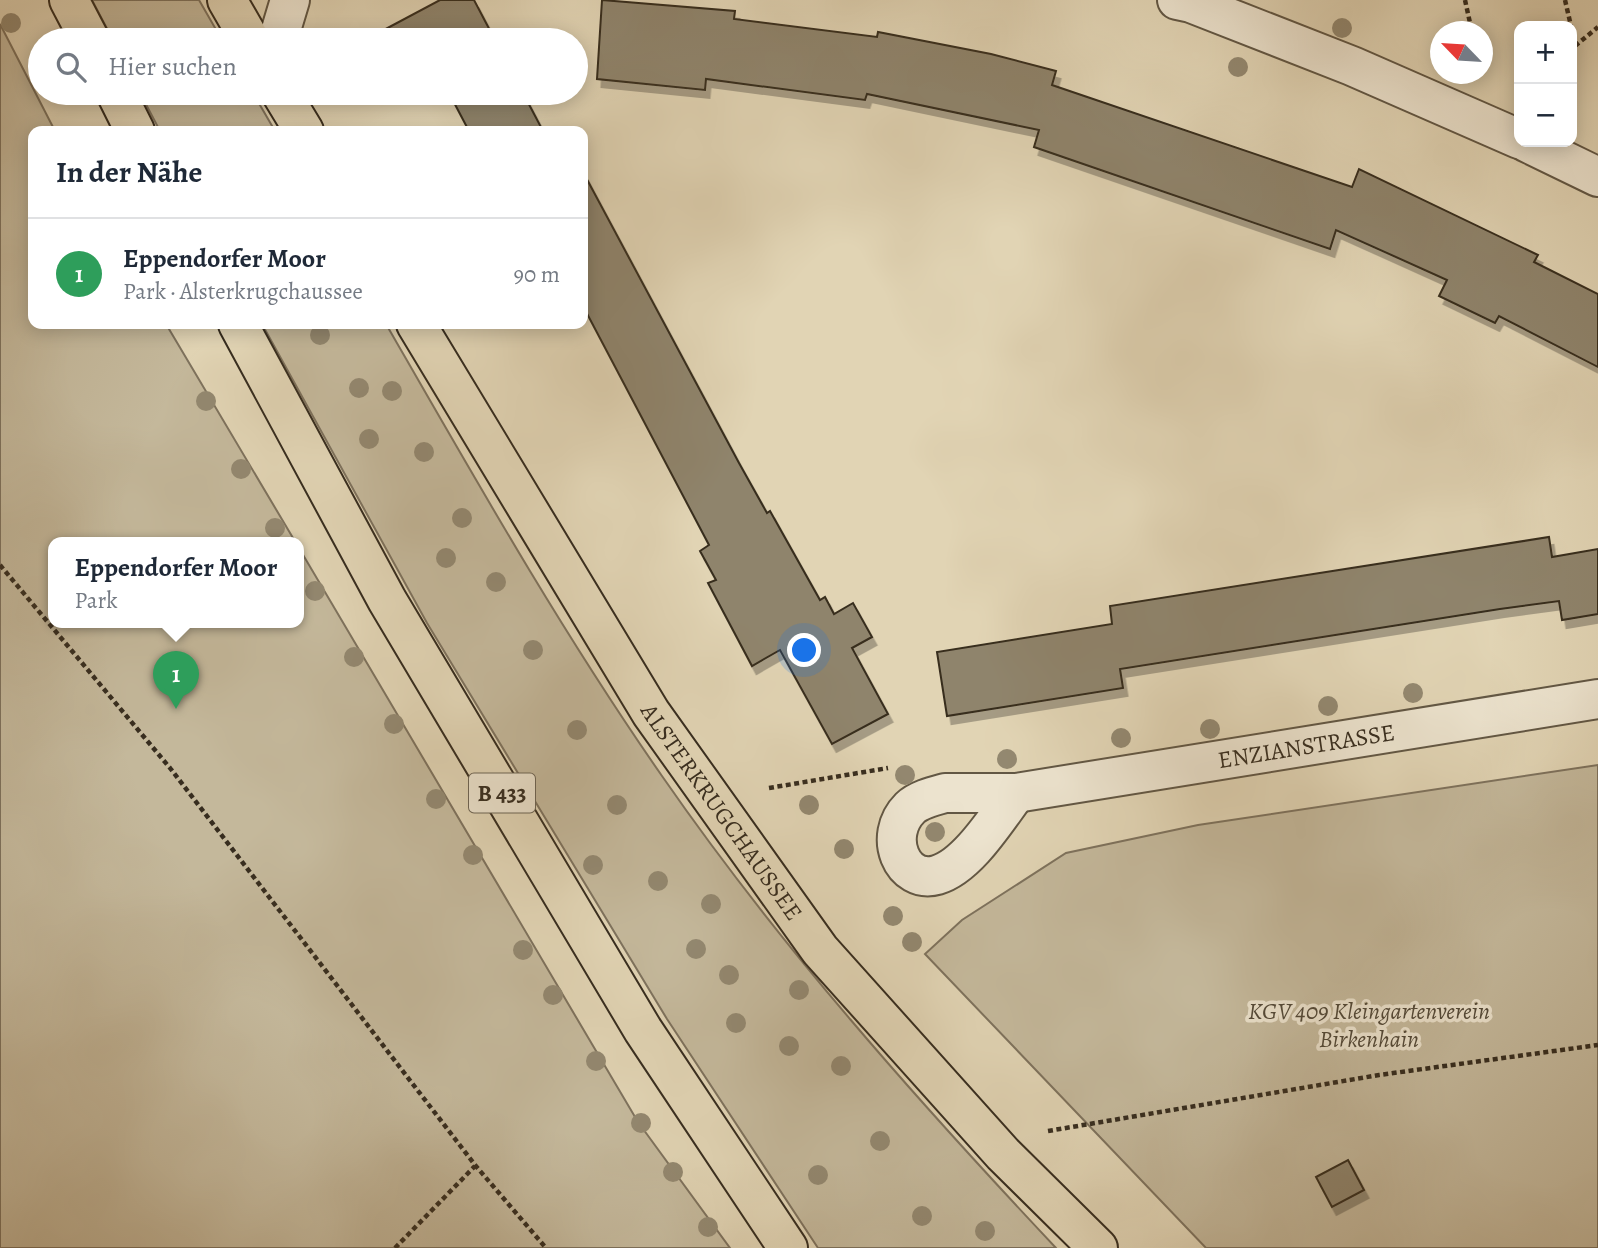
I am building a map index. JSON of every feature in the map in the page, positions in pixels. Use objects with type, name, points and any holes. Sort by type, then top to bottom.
[{"type":"main road","points":[[69,0],[84,28]]},
{"type":"main road","points":[[227,0],[243,28]]},
{"type":"main road","points":[[122,105],[132,126]]},
{"type":"main road","points":[[288,105],[301,126]]},
{"type":"main road","name":"B 433","points":[[241,329],[387,600],[643,1030],[788,1248]]},
{"type":"main road","name":"ALSTERKRUGCHAUSSEE","points":[[419,329],[651,713],[820,950],[1003,1154],[1098,1248]]},
{"type":"street","points":[[282,28],[290,0]]},
{"type":"street","points":[[1177,0],[1191,3],[1352,66],[1514,137]]},
{"type":"street","points":[[1536,147],[1598,177]]},
{"type":"street","name":"ENZIANSTRASSE","points":[[1016,793],[1598,699]]},
{"type":"path","points":[[1465,0],[1470,21]]},
{"type":"path","points":[[1565,0],[1570,21]]},
{"type":"path","points":[[1577,44],[1598,27]]},
{"type":"path","points":[[0,565],[48,622]]},
{"type":"path","points":[[53,628],[170,768],[475,1166],[546,1248]]},
{"type":"path","points":[[769,788],[892,768]]},
{"type":"path","points":[[1048,1131],[1379,1075],[1598,1045]]},
{"type":"path","points":[[395,1248],[475,1166]]},
{"type":"green space","points":[[92,0],[199,0],[215,28],[107,28]]},
{"type":"green space","points":[[0,24],[28,78],[28,105],[42,105],[52,126],[28,126],[28,329],[169,329],[292,537],[48,537],[48,628],[304,628],[304,556],[638,1122],[730,1248],[0,1248]]},
{"type":"green space","points":[[146,105],[260,105],[272,126],[157,126]]},
{"type":"green space","points":[[265,329],[389,329],[553,610],[625,721],[707,839],[850,1020],[1056,1248],[818,1248],[667,1019],[427,623]]},
{"type":"green space","name":"KGV 409 Kleingartenverein Birkenhain","points":[[1598,765],[1598,1248],[1206,1248],[925,954],[962,920],[1066,853],[1198,825]]},
{"type":"building","points":[[440,0],[474,0],[489,28],[388,28]]},
{"type":"building","points":[[602,0],[735,11],[734,19],[877,37],[878,32],[991,54],[1056,71],[1052,85],[1352,187],[1359,169],[1538,255],[1534,262],[1598,294],[1598,367],[1499,316],[1495,323],[1439,296],[1447,280],[1336,230],[1330,249],[1034,147],[1039,130],[867,94],[865,100],[706,79],[705,90],[597,79]]},
{"type":"building","points":[[455,105],[529,105],[540,126],[466,126]]},
{"type":"building","points":[[588,181],[739,463],[767,513],[770,511],[820,600],[825,597],[834,614],[853,603],[872,637],[852,648],[888,714],[832,744],[780,650],[752,666],[708,583],[716,580],[700,551],[709,545],[588,315]]},
{"type":"building","points":[[1549,537],[1552,557],[1598,549],[1598,614],[1562,620],[1559,601],[1500,609],[1120,669],[1123,688],[947,716],[937,652],[1112,624],[1110,606]]},
{"type":"building","points":[[1348,1160],[1364,1190],[1332,1207],[1316,1177]]},
{"type":"place","name":"Eppendorfer Moor","points":[[176,709]]}]
